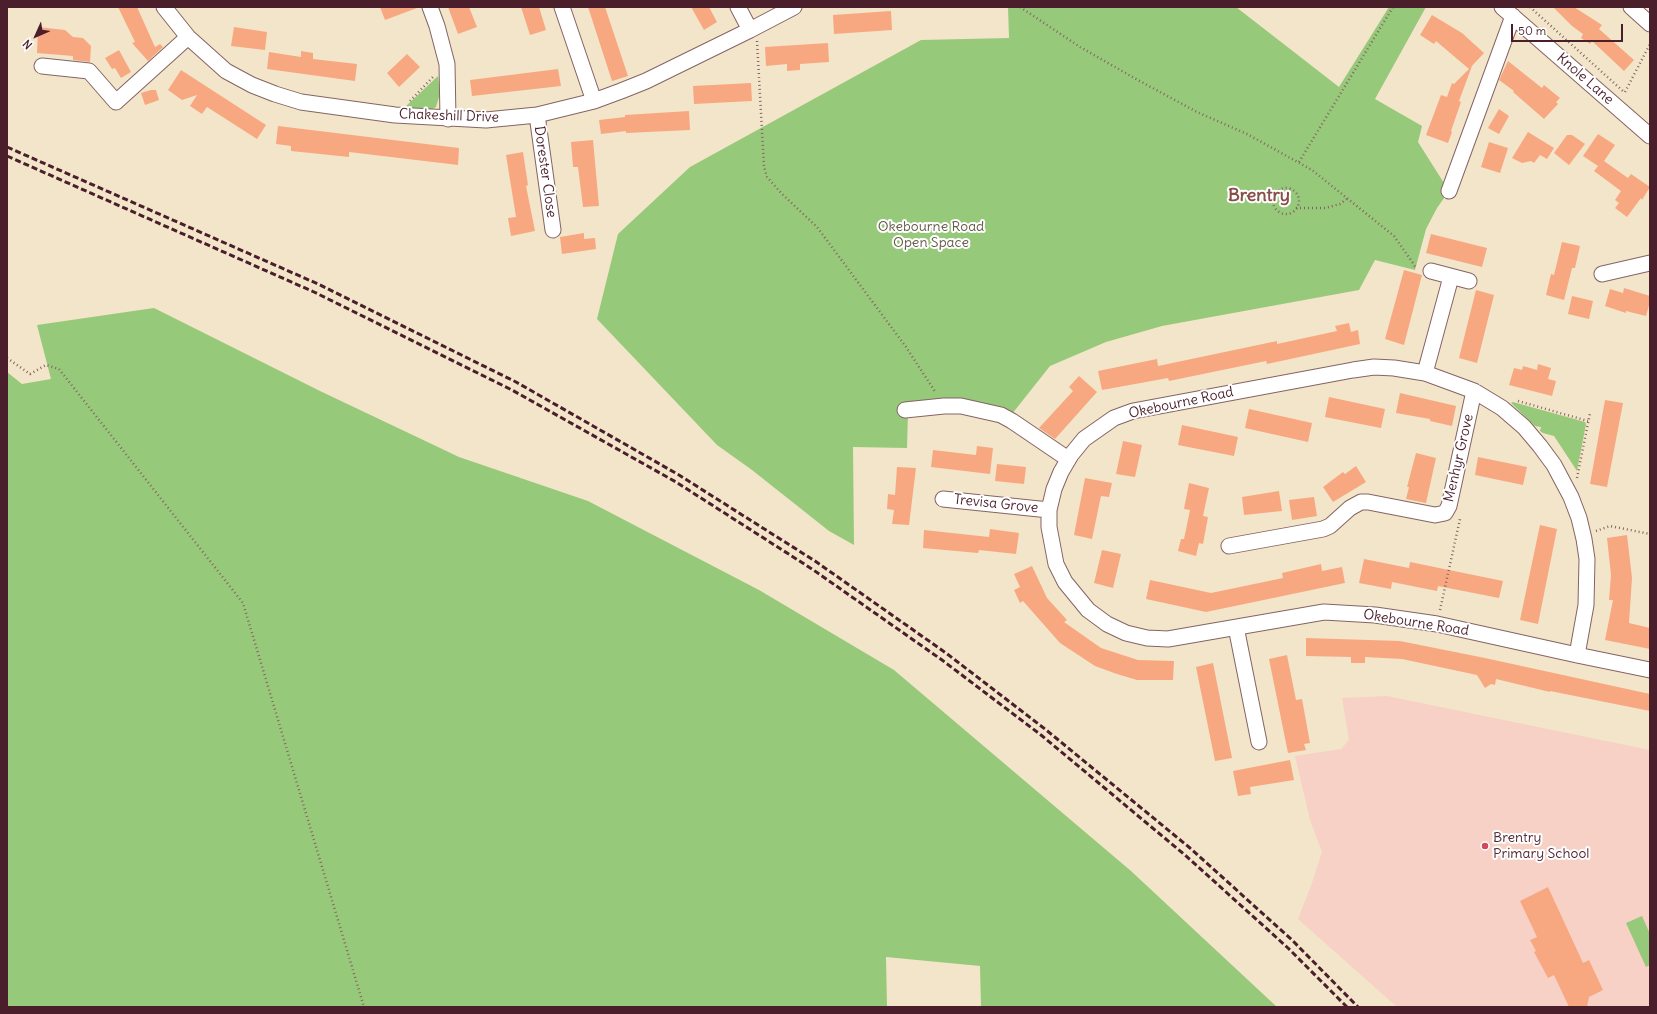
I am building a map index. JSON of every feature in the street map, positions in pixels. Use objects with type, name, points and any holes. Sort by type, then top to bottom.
[{"type":"street","name":"Chakeshill Drive","points":[[164,7],[188,37],[226,71],[252,85],[275,94],[301,102],[395,115],[486,120],[537,115],[594,100],[646,81],[753,29],[794,7]]},
{"type":"street","points":[[430,7],[437,26],[447,64],[448,119]]},
{"type":"street","points":[[562,7],[594,100]]},
{"type":"street","points":[[738,7],[753,29]]},
{"type":"street","points":[[1631,7],[1650,24]]},
{"type":"street","points":[[1448,192],[1507,12]]},
{"type":"street","name":"Knole Lane","points":[[1507,12],[1650,136]]},
{"type":"street","points":[[42,66],[89,71],[116,102],[188,37]]},
{"type":"street","name":"Dorester Close","points":[[537,115],[553,230]]},
{"type":"street","points":[[1602,274],[1650,263]]},
{"type":"street","points":[[1431,271],[1469,281]]},
{"type":"street","points":[[1425,373],[1451,277]]},
{"type":"street","name":"Okebourne Road","points":[[1577,655],[1586,605],[1587,559],[1583,534],[1571,497],[1554,465],[1524,427],[1502,408],[1474,391],[1425,373],[1394,368],[1374,367],[1133,411],[1114,418],[1084,439],[1068,459],[1061,472],[1049,510],[1048,527],[1051,543],[1056,564],[1062,576],[1076,597],[1088,610],[1107,624],[1126,633],[1147,638],[1168,639],[1324,612],[1375,615],[1437,624],[1577,655],[1650,670]]},
{"type":"street","name":"Menhyr Grove","points":[[1229,546],[1323,529],[1330,526],[1350,508],[1361,502],[1368,502],[1435,515],[1445,513],[1449,506],[1474,391]]},
{"type":"street","points":[[905,410],[944,406],[961,406],[1001,415],[1068,459]]},
{"type":"street","name":"Trevisa Grove","points":[[943,498],[1049,510]]},
{"type":"street","points":[[1236,627],[1259,742]]},
{"type":"path","points":[[1020,7],[1080,48],[1197,112],[1247,134],[1299,162],[1331,184],[1394,236],[1415,266],[1431,271]]},
{"type":"path","points":[[1299,162],[1393,7]]},
{"type":"path","points":[[753,29],[764,167],[767,177],[782,194],[817,227],[906,347],[944,406]]},
{"type":"path","points":[[1624,92],[1650,44]]},
{"type":"path","points":[[395,115],[447,64]]},
{"type":"path","points":[[1296,208],[1298,198],[1295,192],[1290,188],[1278,190],[1274,194],[1272,201],[1274,207],[1284,214],[1290,213],[1296,208],[1325,208],[1340,204],[1348,198]]},
{"type":"path","points":[[7,358],[30,374],[46,365],[59,369],[243,603],[364,1007]]},
{"type":"path","points":[[1502,408],[1509,399],[1588,421]]},
{"type":"path","points":[[1571,497],[1575,489],[1590,413]]},
{"type":"path","points":[[1583,534],[1610,526],[1650,534]]},
{"type":"shaded area","name":"Brentry Primary School","points":[[1387,696],[1650,750],[1650,1007],[1397,1007],[1298,919],[1322,852],[1310,820],[1295,756],[1341,749],[1349,740],[1342,698]]},
{"type":"green space","name":"Okebourne Road Open Space","points":[[1008,7],[1236,7],[1339,87],[1389,7],[1426,7],[1375,99],[1422,126],[1418,142],[1449,191],[1437,208],[1426,229],[1415,270],[1375,260],[1359,290],[1162,326],[1106,342],[1050,366],[1008,419],[944,411],[908,413],[907,448],[853,447],[854,545],[829,531],[752,470],[717,445],[597,319],[618,234],[690,167],[921,40],[1009,38]]},
{"type":"green space","points":[[438,76],[440,94],[436,107],[429,111],[404,108]]},
{"type":"green space","points":[[154,308],[320,391],[459,457],[588,501],[759,590],[894,670],[1131,871],[1277,1007],[981,1007],[980,966],[886,957],[887,1007],[7,1007],[7,372],[22,384],[51,379],[37,325]]},
{"type":"green space","points":[[1513,402],[1585,422],[1586,424],[1577,471],[1554,436],[1540,431],[1541,427],[1535,426],[1511,403]]},
{"type":"green space","points":[[1642,916],[1650,934],[1650,965],[1646,967],[1626,923]]},
{"type":"building","points":[[118,7],[137,7],[155,47],[160,44],[163,47],[148,61],[132,43],[135,42]]},
{"type":"building","points":[[380,7],[416,7],[417,8],[385,20]]},
{"type":"building","points":[[448,7],[469,7],[477,27],[458,34]]},
{"type":"building","points":[[521,7],[539,7],[546,30],[530,35]]},
{"type":"building","points":[[588,7],[605,7],[628,76],[612,81]]},
{"type":"building","points":[[691,7],[709,7],[717,22],[704,30]]},
{"type":"building","points":[[1553,7],[1574,7],[1602,25],[1599,29],[1634,60],[1624,71],[1592,41],[1590,44],[1581,38],[1583,34],[1572,26]]},
{"type":"building","points":[[891,11],[892,30],[834,34],[833,15]]},
{"type":"building","points":[[1432,15],[1462,33],[1484,53],[1469,69],[1436,41],[1434,44],[1420,35]]},
{"type":"building","points":[[38,27],[65,30],[73,37],[83,38],[91,46],[90,62],[73,60],[73,56],[37,53]]},
{"type":"building","points":[[234,27],[267,32],[265,50],[231,46]]},
{"type":"building","points":[[828,43],[829,62],[800,64],[800,70],[787,71],[787,64],[766,66],[765,47]]},
{"type":"building","points":[[119,50],[131,72],[121,78],[115,68],[112,69],[105,58]]},
{"type":"building","points":[[301,51],[313,53],[313,59],[357,64],[355,81],[267,69],[269,52],[301,57]]},
{"type":"building","points":[[407,54],[420,67],[399,87],[387,73]]},
{"type":"building","points":[[1508,61],[1542,88],[1544,85],[1560,98],[1556,102],[1558,104],[1544,119],[1513,92],[1514,91],[1499,80]]},
{"type":"building","points":[[1472,66],[1459,101],[1461,102],[1448,143],[1426,135],[1441,95],[1447,97],[1452,83],[1454,84]]},
{"type":"building","points":[[558,69],[561,86],[472,96],[470,80]]},
{"type":"building","points":[[181,70],[266,125],[257,139],[207,107],[202,114],[190,106],[197,95],[182,100],[168,90]]},
{"type":"building","points":[[751,83],[752,101],[694,104],[693,86]]},
{"type":"building","points":[[156,90],[159,100],[145,105],[141,93]]},
{"type":"building","points":[[1499,109],[1509,116],[1499,134],[1488,128]]},
{"type":"building","points":[[689,111],[690,130],[626,133],[626,131],[601,134],[599,120],[625,117],[625,115]]},
{"type":"building","points":[[278,126],[459,148],[458,165],[349,152],[349,157],[291,151],[291,146],[276,144]]},
{"type":"building","points":[[1528,132],[1554,148],[1547,159],[1540,155],[1534,163],[1531,161],[1522,163],[1512,158]]},
{"type":"building","points":[[1598,134],[1615,145],[1604,161],[1628,178],[1631,174],[1650,187],[1642,200],[1641,198],[1627,217],[1615,208],[1619,203],[1615,200],[1621,191],[1594,171],[1598,166],[1583,156]]},
{"type":"building","points":[[1567,135],[1572,135],[1585,144],[1569,165],[1554,153]]},
{"type":"building","points":[[593,140],[599,206],[583,207],[578,167],[573,167],[571,142]]},
{"type":"building","points":[[1489,142],[1508,148],[1500,173],[1481,167]]},
{"type":"building","points":[[523,152],[528,185],[526,186],[535,231],[511,236],[508,218],[516,217],[506,155]]},
{"type":"building","points":[[584,233],[584,239],[595,238],[596,249],[562,254],[560,237]]},
{"type":"building","points":[[1431,234],[1487,248],[1482,267],[1426,253]]},
{"type":"building","points":[[1562,242],[1580,246],[1575,268],[1572,268],[1564,300],[1546,295],[1551,274],[1554,275]]},
{"type":"building","points":[[1404,270],[1422,275],[1404,345],[1385,339]]},
{"type":"building","points":[[1624,288],[1650,296],[1646,316],[1626,311],[1626,313],[1605,306],[1610,289],[1623,293]]},
{"type":"building","points":[[1476,290],[1494,295],[1477,363],[1459,358]]},
{"type":"building","points":[[1572,296],[1593,301],[1589,319],[1568,314]]},
{"type":"building","points":[[1349,323],[1351,332],[1358,330],[1360,344],[1267,364],[1266,361],[1169,381],[1168,378],[1102,390],[1098,371],[1157,359],[1158,366],[1277,341],[1277,344],[1337,331],[1335,326]]},
{"type":"building","points":[[1538,364],[1551,368],[1548,379],[1556,381],[1552,396],[1509,385],[1514,368],[1522,370],[1523,366],[1537,370]]},
{"type":"building","points":[[1079,376],[1097,392],[1055,439],[1039,428],[1073,391],[1069,387]]},
{"type":"building","points":[[1400,393],[1456,406],[1452,426],[1430,421],[1430,419],[1396,413]]},
{"type":"building","points":[[1329,397],[1385,409],[1381,428],[1325,417]]},
{"type":"building","points":[[1605,400],[1623,403],[1607,487],[1590,484]]},
{"type":"building","points":[[1249,409],[1312,423],[1308,442],[1245,428]]},
{"type":"building","points":[[1182,425],[1238,437],[1234,456],[1178,445]]},
{"type":"building","points":[[1123,441],[1142,445],[1135,477],[1116,474]]},
{"type":"building","points":[[977,446],[993,448],[990,474],[931,467],[933,450],[976,455]]},
{"type":"building","points":[[1416,453],[1436,458],[1426,503],[1406,499],[1409,487],[1407,487]]},
{"type":"building","points":[[1478,457],[1527,467],[1523,485],[1475,475]]},
{"type":"building","points":[[997,464],[1026,467],[1024,484],[995,481]]},
{"type":"building","points":[[1356,466],[1366,482],[1333,502],[1323,487],[1343,472],[1345,474]]},
{"type":"building","points":[[897,467],[916,468],[909,525],[892,524],[894,510],[887,509],[888,494],[895,495]]},
{"type":"building","points":[[1085,478],[1112,483],[1109,497],[1101,496],[1092,539],[1074,535]]},
{"type":"building","points":[[1189,483],[1209,488],[1203,516],[1208,517],[1203,544],[1199,543],[1196,556],[1178,551],[1181,539],[1184,539],[1190,510],[1184,509]]},
{"type":"building","points":[[1279,491],[1282,511],[1244,515],[1242,497]]},
{"type":"building","points":[[1314,497],[1317,516],[1292,520],[1289,500]]},
{"type":"building","points":[[1540,525],[1557,529],[1538,624],[1520,620]]},
{"type":"building","points":[[990,529],[1019,533],[1016,554],[979,550],[978,553],[923,548],[924,530],[989,537]]},
{"type":"building","points":[[1627,535],[1632,578],[1629,623],[1650,628],[1650,649],[1605,640],[1613,600],[1609,600],[1611,575],[1607,538]]},
{"type":"building","points":[[1102,550],[1121,554],[1113,588],[1094,583]]},
{"type":"building","points":[[1364,559],[1409,568],[1410,562],[1503,581],[1499,598],[1438,586],[1437,591],[1392,582],[1391,589],[1359,583]]},
{"type":"building","points":[[1321,564],[1322,571],[1342,567],[1345,583],[1206,612],[1146,599],[1150,580],[1211,593],[1283,578],[1282,573]]},
{"type":"building","points":[[1032,566],[1047,598],[1067,620],[1064,622],[1101,648],[1138,660],[1174,661],[1173,680],[1137,680],[1117,674],[1095,666],[1060,643],[1023,601],[1020,603],[1014,590],[1020,587],[1014,574]]},
{"type":"building","points":[[1306,638],[1400,641],[1485,658],[1650,694],[1650,711],[1550,692],[1496,679],[1495,685],[1491,684],[1485,688],[1477,675],[1402,659],[1365,657],[1365,663],[1351,663],[1351,657],[1306,656]]},
{"type":"building","points":[[1287,655],[1296,700],[1302,699],[1310,743],[1304,744],[1306,750],[1288,753],[1269,659]]},
{"type":"building","points":[[1213,663],[1232,758],[1215,761],[1196,667]]},
{"type":"building","points":[[1290,760],[1294,780],[1250,787],[1251,794],[1238,796],[1233,771]]},
{"type":"building","points":[[1548,887],[1583,963],[1589,960],[1603,990],[1589,997],[1587,1007],[1569,1007],[1554,975],[1548,978],[1534,952],[1536,951],[1530,940],[1537,937],[1520,901]]},
{"type":"railway","points":[[7,147],[318,284],[516,382],[679,475],[815,561],[946,653],[1045,729],[1190,848],[1292,940],[1358,1007]]},
{"type":"railway","points":[[7,156],[314,292],[512,390],[676,482],[812,569],[942,660],[1041,735],[1185,855],[1288,948],[1347,1007]]},
{"type":"place","name":"Brentry Primary School","points":[[1485,846]]},
{"type":"district","name":"Brentry","points":[[1259,196]]}]
